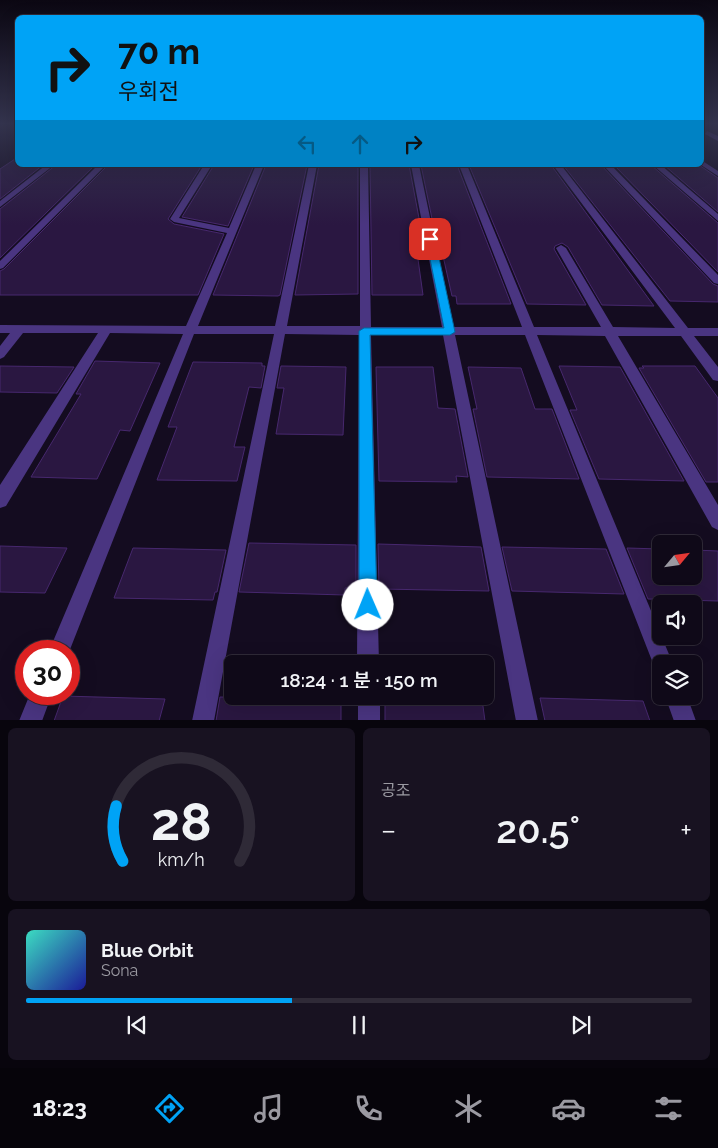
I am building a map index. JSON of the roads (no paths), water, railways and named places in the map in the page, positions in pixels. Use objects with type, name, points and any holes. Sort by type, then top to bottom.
[{"type":"street","points":[[704,164],[718,174]]},
{"type":"street","points":[[0,205],[48,167]]},
{"type":"street","points":[[0,266],[100,167]]},
{"type":"street","points":[[207,167],[174,219],[232,232]]},
{"type":"street","points":[[63,640],[190,330],[259,167]]},
{"type":"street","points":[[203,720],[313,167]]},
{"type":"street","points":[[364,167],[368,655]]},
{"type":"street","points":[[415,167],[527,720]]},
{"type":"street","points":[[464,167],[658,655]]},
{"type":"street","points":[[559,167],[718,376]]},
{"type":"street","points":[[609,167],[718,281]]},
{"type":"street","points":[[659,167],[718,218]]},
{"type":"street","points":[[561,248],[718,521]]},
{"type":"street","points":[[0,329],[718,332]]},
{"type":"street","points":[[0,354],[20,329]]},
{"type":"street","points":[[0,500],[106,330]]},
{"type":"street","points":[[30,720],[36,705]]},
{"type":"street","points":[[369,705],[369,720]]},
{"type":"street","points":[[679,705],[685,720]]}]
